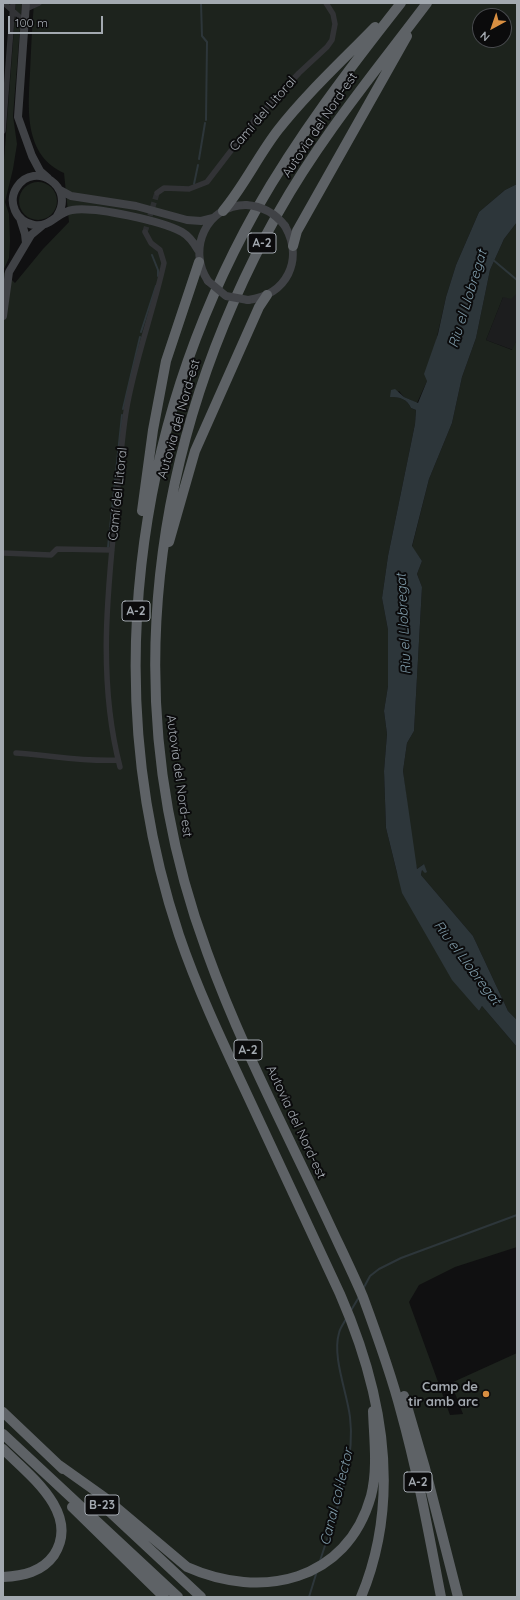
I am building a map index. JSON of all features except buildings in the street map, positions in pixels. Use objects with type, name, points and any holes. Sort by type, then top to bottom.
[{"type":"highway","points":[[223,211],[236,194],[266,147],[291,114],[400,3]]},
{"type":"highway","name":"Autovia del Nord-est","points":[[361,1597],[373,1561],[383,1507],[384,1448],[371,1376],[357,1333],[340,1294],[207,1008],[185,951],[163,881],[146,802],[137,730],[134,648],[138,579],[149,506],[167,428],[188,359],[212,300],[257,209],[296,144],[359,56],[400,3]]},
{"type":"highway","points":[[293,246],[298,231],[426,5]]},
{"type":"highway","name":"Autovia del Nord-est","points":[[426,5],[341,113],[279,210],[243,280],[208,365],[185,436],[169,506],[158,583],[155,659],[157,729],[166,800],[187,893],[207,953],[227,1004],[379,1333],[417,1477],[441,1597]]},
{"type":"highway","points":[[138,579],[142,504],[162,379],[171,342],[199,262]]},
{"type":"highway","points":[[158,583],[197,445],[259,307],[267,295]]},
{"type":"highway","points":[[379,1333],[406,1403],[426,1468],[458,1597]]},
{"type":"highway","points":[[59,1465],[104,1497],[187,1567],[207,1580],[225,1586],[252,1591],[280,1587],[302,1580],[321,1570],[348,1545],[359,1527],[372,1494],[375,1460],[371,1376]]},
{"type":"highway","name":"B-23","points":[[3,1412],[201,1597]]},
{"type":"highway","name":"B-23","points":[[3,1434],[178,1597]]},
{"type":"highway","points":[[3,1443],[142,1574],[164,1597]]},
{"type":"highway","points":[[3,1449],[49,1496],[58,1513],[61,1532],[58,1548],[43,1566],[31,1573],[3,1576]]},
{"type":"main road","points":[[26,6],[18,118],[32,156],[40,171],[55,183],[60,190],[62,204],[57,216]]},
{"type":"main road","points":[[26,243],[20,218],[14,208],[13,197],[16,188],[24,180],[30,170],[32,156]]},
{"type":"main road","points":[[24,180],[36,176],[48,178]]},
{"type":"main road","points":[[60,190],[72,196],[136,206],[192,221],[213,218]]},
{"type":"main road","points":[[237,205],[246,205],[266,210],[278,218],[285,226],[293,246],[290,271],[281,285],[267,295],[248,300],[226,296],[216,290],[208,281],[199,262],[198,250],[202,234],[213,218],[223,211],[237,205]]},
{"type":"main road","points":[[3,316],[7,278],[26,243],[33,232],[65,212],[79,209],[133,217],[182,232],[188,236],[198,250]]},
{"type":"main road","points":[[20,218],[31,224],[44,225]]},
{"type":"street","points":[[4,3],[25,22]]},
{"type":"street","points":[[3,132],[13,3]]},
{"type":"street","points":[[26,6],[39,3]]},
{"type":"street","name":"Camí del Litoral","points":[[157,193],[164,188],[189,189],[207,182],[253,122],[332,40],[335,24],[333,14],[326,3]]},
{"type":"street","name":"Camí del Litoral","points":[[120,767],[111,730],[106,662],[106,623],[112,550],[126,412],[164,263],[160,250],[151,243],[144,232]]},
{"type":"street","points":[[3,554],[51,555],[57,549],[112,550]]},
{"type":"street","points":[[16,753],[54,758],[118,760]]},
{"type":"shaded area","points":[[16,3],[22,3],[13,116],[17,144],[5,202],[9,214],[10,241],[9,258],[3,271],[3,173]]},
{"type":"shaded area","points":[[34,3],[517,3],[517,184],[505,190],[479,212],[456,265],[446,297],[427,381],[417,403],[404,397],[399,391],[391,397],[403,399],[411,408],[416,410],[415,424],[388,556],[382,598],[388,630],[388,686],[384,711],[387,734],[384,771],[386,828],[397,873],[479,1011],[482,1006],[517,1047],[517,1247],[455,1267],[419,1285],[409,1302],[450,1415],[463,1414],[451,1383],[517,1353],[517,1597],[3,1597],[3,271],[15,283],[43,249],[69,222],[64,173],[51,165],[42,155],[35,143],[31,130],[29,102]]},
{"type":"shaded area","points":[[34,182],[42,182],[54,191],[57,201],[54,211],[48,217],[42,220],[34,220],[22,211],[19,205],[19,197],[28,185]]},
{"type":"shaded area","points":[[517,222],[517,293],[511,299],[503,297],[486,340],[512,350],[517,339],[517,1020],[508,1011],[473,936],[421,875],[424,864],[417,869],[414,860],[403,771],[407,743],[414,731],[422,587],[417,574],[422,561],[412,547],[429,479],[452,423],[462,377],[476,338],[490,270],[504,239]]},
{"type":"shaded area","points":[[516,292],[517,339],[513,350],[486,340],[503,297]]},
{"type":"water","name":"Riu el Llobregat","points":[[517,184],[517,222],[504,239],[490,270],[476,338],[462,377],[452,423],[429,479],[412,546],[422,561],[417,574],[422,587],[414,731],[407,743],[403,771],[417,869],[424,864],[427,872],[425,873],[422,870],[421,875],[473,936],[508,1011],[517,1020],[517,1047],[482,1006],[479,1011],[452,980],[402,893],[386,828],[384,771],[387,734],[384,711],[388,686],[388,630],[382,598],[388,556],[415,424],[416,410],[411,408],[403,399],[390,397],[391,390],[395,389],[404,397],[418,403],[427,381],[424,374],[438,334],[446,297],[456,265],[479,212],[505,190]]},
{"type":"waterway","points":[[201,3],[202,36],[207,42],[206,120]]},
{"type":"waterway","points":[[199,159],[205,123]]},
{"type":"waterway","points":[[194,184],[198,165]]},
{"type":"waterway","points":[[152,255],[158,270],[158,276]]},
{"type":"waterway","name":"Riu el Llobregat","points":[[492,259],[517,280]]},
{"type":"waterway","points":[[141,332],[156,286]]},
{"type":"waterway","points":[[123,409],[140,337]]},
{"type":"waterway","points":[[108,547],[122,415]]},
{"type":"waterway","name":"Canal col·lector","points":[[363,1289],[370,1276],[379,1269],[401,1258],[517,1215]]},
{"type":"waterway","name":"Canal col·lector","points":[[350,1312],[359,1297]]},
{"type":"waterway","name":"Canal col·lector","points":[[320,1561],[337,1508],[347,1472],[350,1453],[350,1417],[337,1353],[339,1333],[346,1319]]},
{"type":"waterway","name":"Canal col·lector","points":[[309,1597],[317,1571]]},
{"type":"tunnel","points":[[145,232],[157,193]]},
{"type":"place","name":"Camp de tir amb arc","points":[[486,1394]]}]
